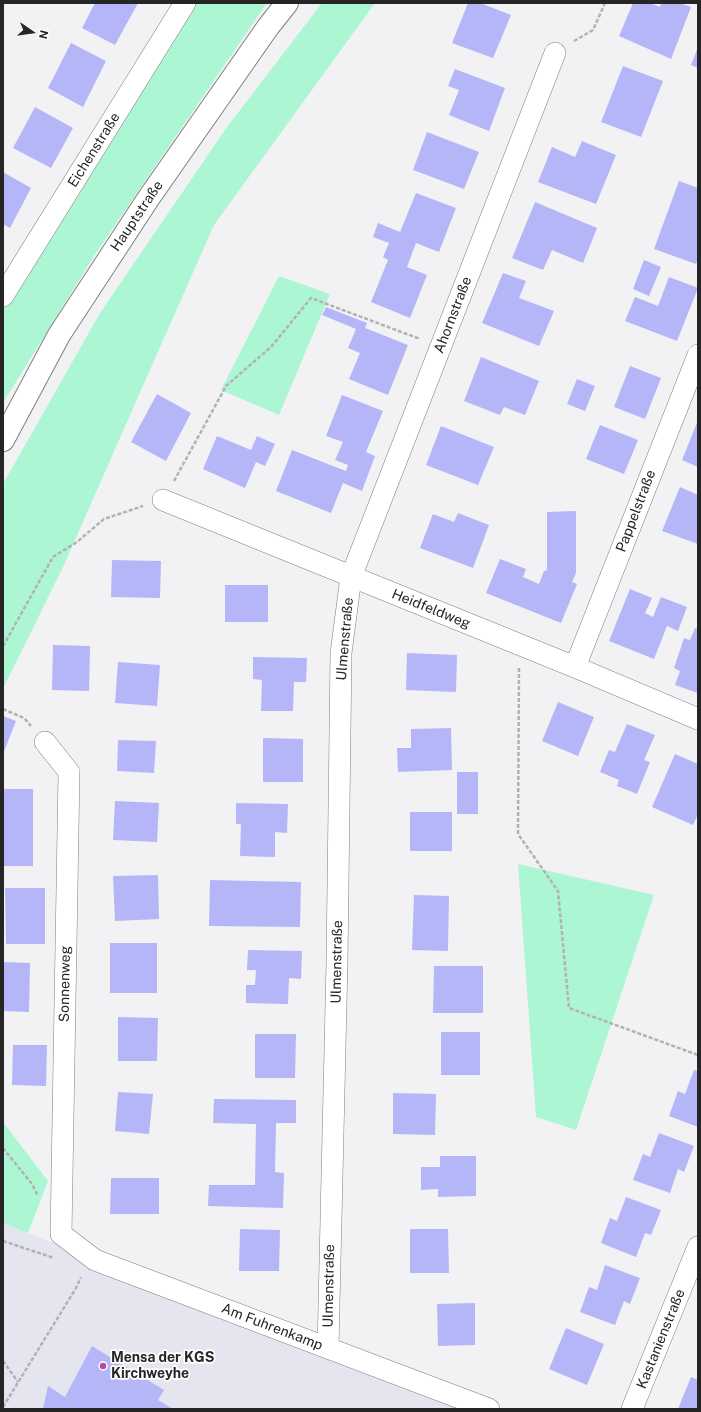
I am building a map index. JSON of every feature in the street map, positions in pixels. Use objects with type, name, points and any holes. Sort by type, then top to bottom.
[{"type":"main road","name":"Hauptstraße","points":[[3,440],[63,328],[148,199],[268,27],[287,3]]},
{"type":"street","name":"Eichenstraße","points":[[3,296],[185,3]]},
{"type":"street","name":"Ahornstraße","points":[[352,577],[555,53]]},
{"type":"street","name":"Pappelstraße","points":[[575,667],[698,355]]},
{"type":"street","name":"Heidfeldweg","points":[[163,500],[575,667],[698,719]]},
{"type":"street","name":"Ulmenstraße","points":[[328,1348],[337,962],[341,653],[352,577]]},
{"type":"street","name":"Sonnenweg","points":[[45,742],[69,772],[61,1234]]},
{"type":"street","name":"Am Fuhrenkamp","points":[[61,1234],[95,1260],[489,1409]]},
{"type":"street","name":"Kastanienstraße","points":[[632,1409],[698,1247]]},
{"type":"path","points":[[555,53],[592,30],[605,3]]},
{"type":"path","points":[[3,646],[52,557],[77,542],[104,519],[163,500],[226,386],[271,348],[311,298],[441,346]]},
{"type":"path","points":[[520,646],[518,834],[558,891],[569,1008],[698,1055]]},
{"type":"path","points":[[3,709],[24,718],[45,742]]},
{"type":"path","points":[[3,1148],[32,1184],[39,1197]]},
{"type":"path","points":[[3,1241],[57,1259]]},
{"type":"path","points":[[3,1407],[76,1288],[83,1273]]},
{"type":"path","points":[[3,1361],[18,1382]]},
{"type":"shaded area","points":[[3,1223],[470,1409],[3,1409]]},
{"type":"green space","points":[[191,3],[267,3],[94,256],[3,403],[3,307]]},
{"type":"green space","points":[[322,3],[375,3],[214,225],[63,567],[3,689],[3,484],[100,313],[227,127]]},
{"type":"green space","points":[[279,276],[330,294],[279,415],[221,390]]},
{"type":"green space","points":[[518,864],[654,895],[576,1130],[536,1117]]},
{"type":"green space","points":[[3,1122],[48,1181],[28,1233],[3,1223]]},
{"type":"building","points":[[95,3],[138,3],[115,45],[82,28]]},
{"type":"building","points":[[468,3],[480,3],[511,15],[493,58],[452,43]]},
{"type":"building","points":[[633,3],[650,3],[660,7],[661,3],[680,3],[691,7],[671,59],[619,36]]},
{"type":"building","points":[[71,43],[106,61],[83,107],[48,88]]},
{"type":"building","points":[[698,47],[698,68],[691,65]]},
{"type":"building","points":[[623,66],[663,81],[641,137],[601,122]]},
{"type":"building","points":[[455,69],[505,88],[489,131],[449,115],[459,90],[448,86]]},
{"type":"building","points":[[35,107],[73,128],[51,168],[13,148]]},
{"type":"building","points":[[427,132],[479,152],[464,189],[413,170]]},
{"type":"building","points":[[582,141],[616,155],[596,204],[538,182],[552,147],[575,157]]},
{"type":"building","points":[[3,172],[31,188],[10,228],[3,224]]},
{"type":"building","points":[[679,181],[698,188],[698,258],[696,264],[654,249]]},
{"type":"building","points":[[416,193],[456,208],[439,252],[416,243],[407,267],[427,275],[410,318],[371,302],[388,260],[383,257],[389,243],[373,237],[378,223],[400,232]]},
{"type":"building","points":[[535,202],[597,228],[583,263],[552,250],[543,270],[512,258]]},
{"type":"building","points":[[644,260],[661,267],[649,296],[633,289]]},
{"type":"building","points":[[503,273],[526,281],[519,298],[554,311],[539,346],[482,323]]},
{"type":"building","points":[[669,277],[698,288],[677,341],[625,321],[635,297],[658,306]]},
{"type":"building","points":[[326,307],[367,323],[365,328],[408,345],[388,395],[349,379],[360,353],[348,348],[356,329],[322,315]]},
{"type":"building","points":[[481,357],[539,381],[525,415],[504,407],[500,415],[464,401]]},
{"type":"building","points":[[630,366],[661,378],[645,419],[614,407]]},
{"type":"building","points":[[577,379],[595,386],[585,411],[567,404]]},
{"type":"building","points":[[157,394],[191,413],[166,461],[131,442]]},
{"type":"building","points":[[342,395],[383,411],[366,452],[375,456],[362,491],[343,483],[331,513],[276,491],[292,450],[346,471],[348,465],[335,460],[343,442],[326,436]]},
{"type":"building","points":[[698,420],[698,467],[682,460]]},
{"type":"building","points":[[600,425],[638,440],[624,474],[586,459]]},
{"type":"building","points":[[441,426],[494,447],[478,485],[426,465]]},
{"type":"building","points":[[217,436],[251,450],[257,436],[275,444],[265,466],[256,462],[245,488],[203,469]]},
{"type":"building","points":[[680,487],[698,495],[698,544],[662,531]]},
{"type":"building","points":[[576,511],[576,573],[572,582],[577,584],[561,623],[486,593],[500,559],[526,569],[523,577],[539,584],[544,571],[546,571],[547,568],[547,512]]},
{"type":"building","points":[[458,513],[489,525],[473,568],[420,548],[433,514],[454,522]]},
{"type":"building","points":[[112,560],[161,561],[160,598],[111,597]]},
{"type":"building","points":[[225,585],[268,585],[268,622],[225,622]]},
{"type":"building","points":[[630,589],[652,598],[645,613],[653,617],[661,597],[687,607],[678,631],[667,626],[654,659],[609,641]]},
{"type":"building","points":[[695,628],[698,629],[698,693],[675,685],[680,671],[674,668],[684,638],[690,640]]},
{"type":"building","points":[[53,645],[90,646],[89,691],[52,690]]},
{"type":"building","points":[[407,653],[457,655],[456,692],[406,690]]},
{"type":"building","points":[[253,657],[307,658],[306,682],[294,682],[293,711],[261,711],[262,680],[253,679]]},
{"type":"building","points":[[118,662],[160,665],[157,706],[115,703]]},
{"type":"building","points":[[558,702],[594,717],[578,756],[542,741]]},
{"type":"building","points":[[3,716],[16,721],[3,754]]},
{"type":"building","points":[[627,724],[655,735],[644,760],[650,762],[637,794],[617,786],[619,780],[600,772],[609,750],[615,752]]},
{"type":"building","points":[[451,728],[452,770],[398,772],[397,748],[411,748],[411,729]]},
{"type":"building","points":[[263,738],[303,739],[303,782],[263,782]]},
{"type":"building","points":[[118,740],[156,741],[154,773],[117,771]]},
{"type":"building","points":[[675,754],[698,764],[698,814],[693,825],[652,807]]},
{"type":"building","points":[[457,772],[478,772],[478,814],[457,814]]},
{"type":"building","points":[[3,789],[33,789],[33,866],[3,866]]},
{"type":"building","points":[[115,801],[159,803],[157,842],[113,840]]},
{"type":"building","points":[[236,803],[288,804],[287,833],[275,832],[275,857],[240,856],[241,824],[236,824]]},
{"type":"building","points":[[410,812],[452,812],[452,851],[410,851]]},
{"type":"building","points":[[158,875],[159,919],[115,921],[113,876]]},
{"type":"building","points":[[210,880],[301,882],[300,927],[209,926]]},
{"type":"building","points":[[5,888],[45,888],[45,944],[6,944]]},
{"type":"building","points":[[414,895],[449,896],[448,951],[412,950]]},
{"type":"building","points":[[110,943],[157,943],[157,993],[110,993]]},
{"type":"building","points":[[248,950],[302,951],[301,979],[289,978],[288,1004],[246,1003],[246,985],[255,985],[256,970],[247,970]]},
{"type":"building","points":[[3,962],[30,963],[29,1012],[3,1011]]},
{"type":"building","points":[[434,966],[483,966],[483,1013],[433,1013]]},
{"type":"building","points":[[118,1017],[158,1018],[157,1061],[118,1061]]},
{"type":"building","points":[[441,1032],[480,1032],[480,1075],[441,1075]]},
{"type":"building","points":[[255,1034],[296,1034],[295,1078],[255,1078]]},
{"type":"building","points":[[13,1045],[47,1045],[46,1086],[12,1085]]},
{"type":"building","points":[[694,1070],[698,1071],[698,1127],[669,1116],[678,1091],[685,1094]]},
{"type":"building","points":[[118,1092],[153,1094],[149,1134],[115,1131]]},
{"type":"building","points":[[393,1093],[436,1094],[435,1135],[393,1134]]},
{"type":"building","points":[[214,1099],[296,1100],[296,1123],[276,1123],[275,1172],[284,1173],[283,1208],[208,1206],[209,1185],[255,1185],[256,1124],[213,1123]]},
{"type":"building","points":[[659,1133],[694,1146],[684,1172],[678,1169],[670,1193],[633,1180],[643,1154],[650,1157]]},
{"type":"building","points":[[440,1156],[476,1156],[476,1196],[438,1197],[438,1189],[421,1190],[421,1167],[440,1167]]},
{"type":"building","points":[[111,1178],[159,1178],[159,1214],[110,1214]]},
{"type":"building","points":[[626,1197],[661,1210],[651,1235],[645,1233],[636,1257],[601,1243],[610,1218],[617,1221]]},
{"type":"building","points":[[240,1229],[280,1230],[279,1271],[239,1271]]},
{"type":"building","points":[[410,1229],[448,1229],[449,1273],[410,1273]]},
{"type":"building","points":[[605,1265],[640,1278],[630,1304],[624,1301],[615,1325],[580,1312],[589,1287],[597,1290]]},
{"type":"building","points":[[475,1303],[475,1345],[438,1346],[437,1304]]},
{"type":"building","points":[[566,1328],[604,1344],[587,1385],[549,1369]]},
{"type":"building","name":"Mensa der KGS Kirchweyhe","points":[[92,1346],[164,1390],[158,1400],[173,1409],[43,1409],[48,1386],[65,1397]]},
{"type":"building","points":[[691,1377],[698,1380],[698,1409],[678,1409]]},
{"type":"place","name":"Mensa der KGS Kirchweyhe","points":[[103,1366]]}]
